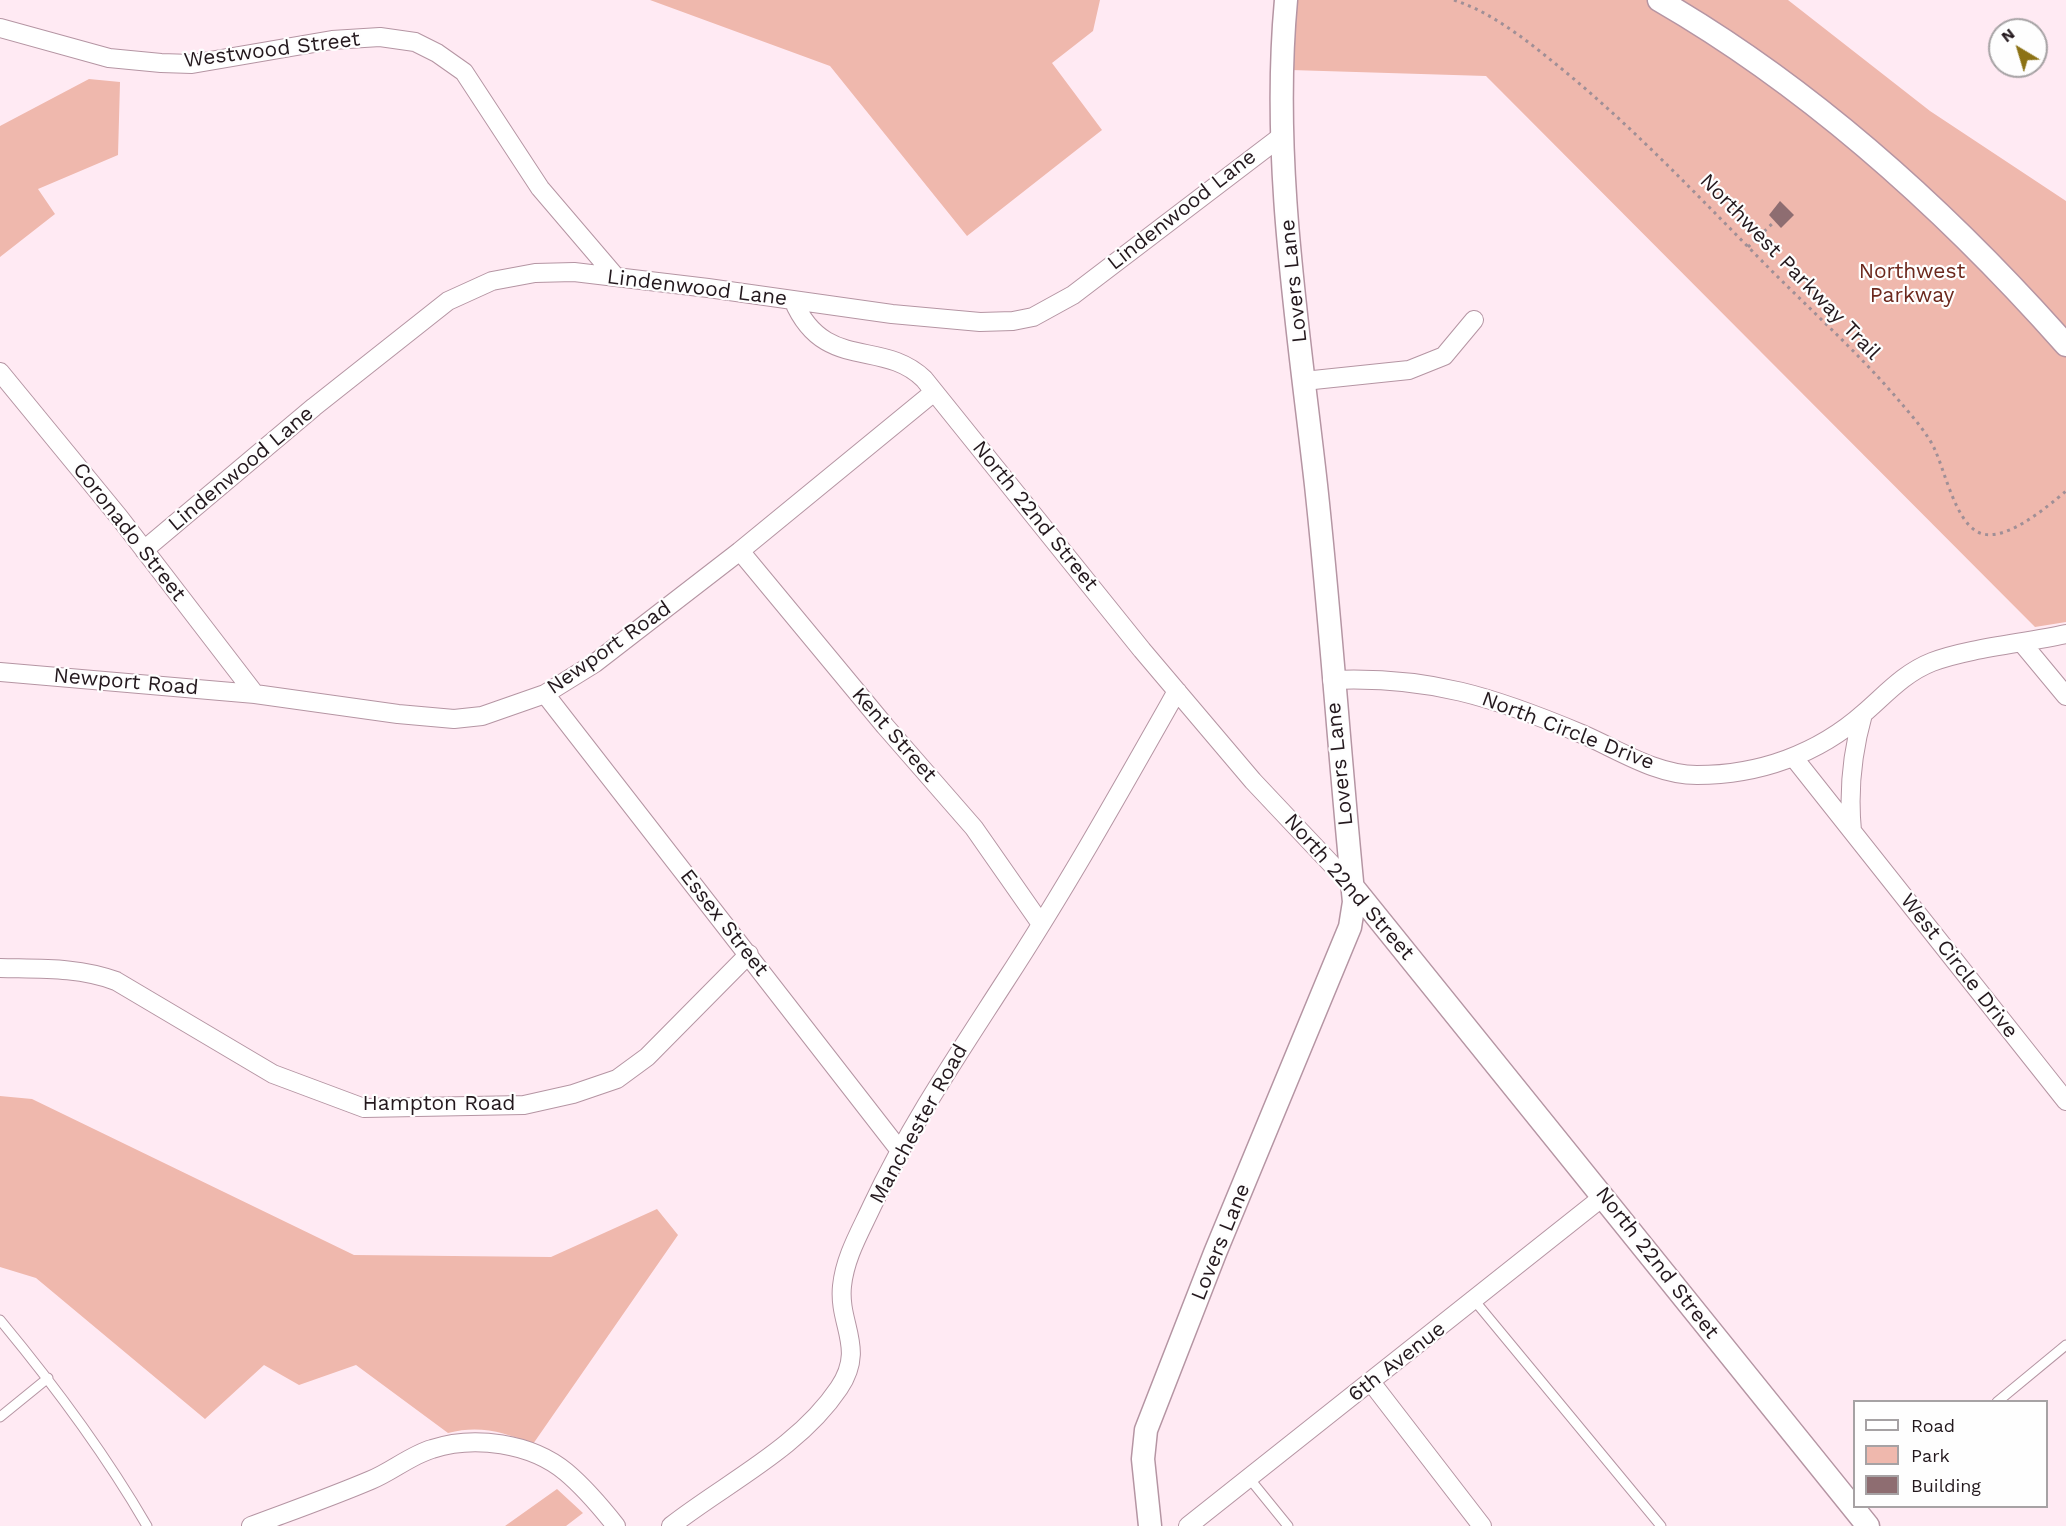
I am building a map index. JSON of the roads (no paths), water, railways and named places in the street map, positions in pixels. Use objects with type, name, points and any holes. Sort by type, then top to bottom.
[{"type":"street","name":"Lovers Lane","points":[[1150,1526],[1143,1459],[1146,1431],[1215,1252],[1350,927],[1354,902],[1288,225],[1283,135],[1286,0]]},
{"type":"street","points":[[1659,0],[1721,39],[1802,95],[1869,149],[1973,246],[2066,345]]},
{"type":"street","name":"Westwood Street","points":[[0,28],[110,58],[192,64],[332,40],[380,37],[415,42],[437,53],[464,72],[540,188],[616,277]]},
{"type":"street","name":"Lindenwood Lane","points":[[144,550],[314,407],[448,301],[492,281],[535,273],[574,272],[892,314],[980,322],[1013,321],[1033,317],[1073,295],[1283,135]]},
{"type":"street","name":"North 22nd Street","points":[[793,300],[802,318],[823,341],[838,348],[914,369],[1253,781],[1352,886],[1853,1503]]},
{"type":"street","points":[[1304,381],[1409,370],[1444,356],[1474,320]]},
{"type":"street","name":"Coronado Street","points":[[0,372],[144,550],[255,694]]},
{"type":"street","name":"Newport Road","points":[[0,672],[255,694],[398,714],[454,719],[482,716],[545,694],[595,663],[740,551],[934,392]]},
{"type":"street","name":"Kent Street","points":[[740,551],[885,726],[974,828],[1041,924]]},
{"type":"street","name":"North Circle Drive","points":[[1332,680],[1379,678],[1444,686],[1514,707],[1584,735],[1649,766],[1696,775],[1752,769],[1794,758],[1831,739],[1863,714],[1901,678],[1933,662],[2066,634]]},
{"type":"street","points":[[2022,644],[2066,696]]},
{"type":"street","name":"Manchester Road","points":[[671,1526],[768,1458],[817,1414],[841,1385],[852,1358],[852,1342],[842,1288],[847,1260],[901,1152],[949,1064],[1093,840],[1177,691]]},
{"type":"street","name":"Essex Street","points":[[545,694],[901,1152]]},
{"type":"street","points":[[1852,831],[1850,803],[1852,765],[1863,714]]},
{"type":"street","name":"West Circle Drive","points":[[1794,758],[2066,1101]]},
{"type":"street","name":"Hampton Road","points":[[0,968],[62,969],[100,975],[116,981],[273,1074],[303,1087],[364,1108],[438,1107],[524,1105],[573,1094],[617,1079],[647,1057],[726,980],[748,954]]},
{"type":"street","name":"6th Avenue","points":[[1188,1526],[1604,1196]]},
{"type":"street","points":[[1371,1382],[1482,1526]]},
{"type":"street","points":[[251,1526],[373,1479],[429,1449],[461,1441],[493,1443],[538,1456],[565,1471],[592,1496],[616,1526]]},
{"type":"lane","points":[[1474,1300],[1661,1526]]},
{"type":"lane","points":[[0,1320],[48,1378],[119,1478],[147,1526]]},
{"type":"lane","points":[[1998,1400],[2066,1345]]},
{"type":"lane","points":[[0,1417],[48,1378]]},
{"type":"lane","points":[[1249,1478],[1288,1526]]},
{"type":"park label","name":"Northwest Parkway","points":[[1912,284]]}]
